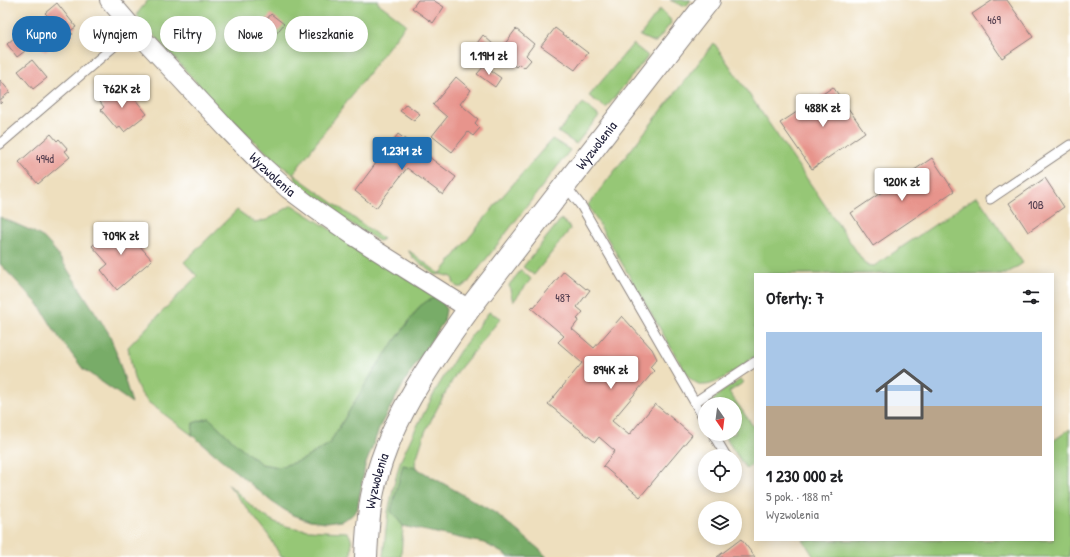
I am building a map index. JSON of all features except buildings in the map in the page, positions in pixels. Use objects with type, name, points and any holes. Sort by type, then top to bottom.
[{"type":"street","name":"Wyzwolenia","points":[[109,0],[123,16]]},
{"type":"street","name":"Wyzwolenia","points":[[366,557],[372,497],[380,467],[386,449],[402,413],[419,382],[438,352],[469,309],[709,0]]},
{"type":"street","name":"Wyzwolenia","points":[[152,48],[231,133],[288,189],[355,237],[469,309]]},
{"type":"lane","points":[[0,144],[107,52]]},
{"type":"lane","points":[[990,199],[1070,145]]},
{"type":"lane","points":[[565,185],[582,207],[698,407]]},
{"type":"lane","points":[[695,402],[754,363]]},
{"type":"green space","points":[[148,0],[378,0],[377,2],[406,24],[293,174],[278,163],[220,109],[169,52],[216,52],[216,16],[160,16],[160,42],[152,33],[152,16],[136,15]]},
{"type":"green space","points":[[670,0],[691,0],[687,5],[683,6]]},
{"type":"green space","points":[[660,9],[670,19],[671,23],[656,42],[653,42],[640,36]]},
{"type":"green space","points":[[714,43],[866,265],[874,266],[977,196],[1023,263],[1008,273],[754,273],[754,357],[723,379],[703,385],[694,382],[687,375],[588,205]]},
{"type":"green space","points":[[633,44],[648,56],[606,108],[589,96]]},
{"type":"green space","points":[[583,103],[599,116],[576,144],[558,132]]},
{"type":"green space","points":[[552,139],[570,150],[467,284],[462,287],[457,287],[454,284],[452,277],[440,274],[501,198]]},
{"type":"green space","points":[[293,174],[383,239],[379,241],[337,215],[297,182]]},
{"type":"green space","points":[[292,205],[436,297],[420,306],[376,367],[329,444],[302,460],[279,467],[261,464],[233,441],[209,418],[193,423],[192,435],[148,402],[140,392],[134,378],[128,347],[197,276],[184,262],[237,210],[254,222],[267,220]]},
{"type":"green space","points":[[0,217],[44,238],[53,248],[108,332],[132,403],[83,369],[58,336],[39,305],[0,264]]},
{"type":"green space","points":[[561,219],[571,228],[534,275],[523,267]]},
{"type":"green space","points":[[408,250],[440,274],[436,275],[413,258]]},
{"type":"green space","points":[[521,270],[531,279],[513,302],[509,285]]},
{"type":"green space","points":[[436,297],[444,303],[446,310],[444,321],[408,376],[381,424],[365,466],[357,510],[351,516],[341,521],[326,523],[310,521],[291,514],[272,502],[192,435],[193,423],[209,418],[233,441],[261,464],[279,467],[302,460],[329,444],[376,367],[420,306]]},
{"type":"green space","points":[[489,312],[501,318],[457,372],[425,432],[415,463],[416,468],[403,465],[391,511],[403,526],[401,557],[383,557],[388,512],[400,462],[437,388],[459,352]]},
{"type":"green space","points":[[740,380],[744,382],[729,392],[733,397],[716,397]]},
{"type":"green space","points":[[742,410],[754,428],[754,463],[746,469],[742,463],[742,449],[733,449],[728,441],[742,441]]},
{"type":"green space","points":[[1070,429],[1070,557],[814,557],[804,541],[1054,541],[1054,440]]},
{"type":"green space","points":[[403,465],[416,468],[497,514],[547,557],[507,557],[484,543],[403,526],[391,511]]},
{"type":"green space","points":[[227,483],[249,504],[267,518],[280,524],[299,529],[347,532],[351,538],[351,557],[281,557],[269,536]]}]
